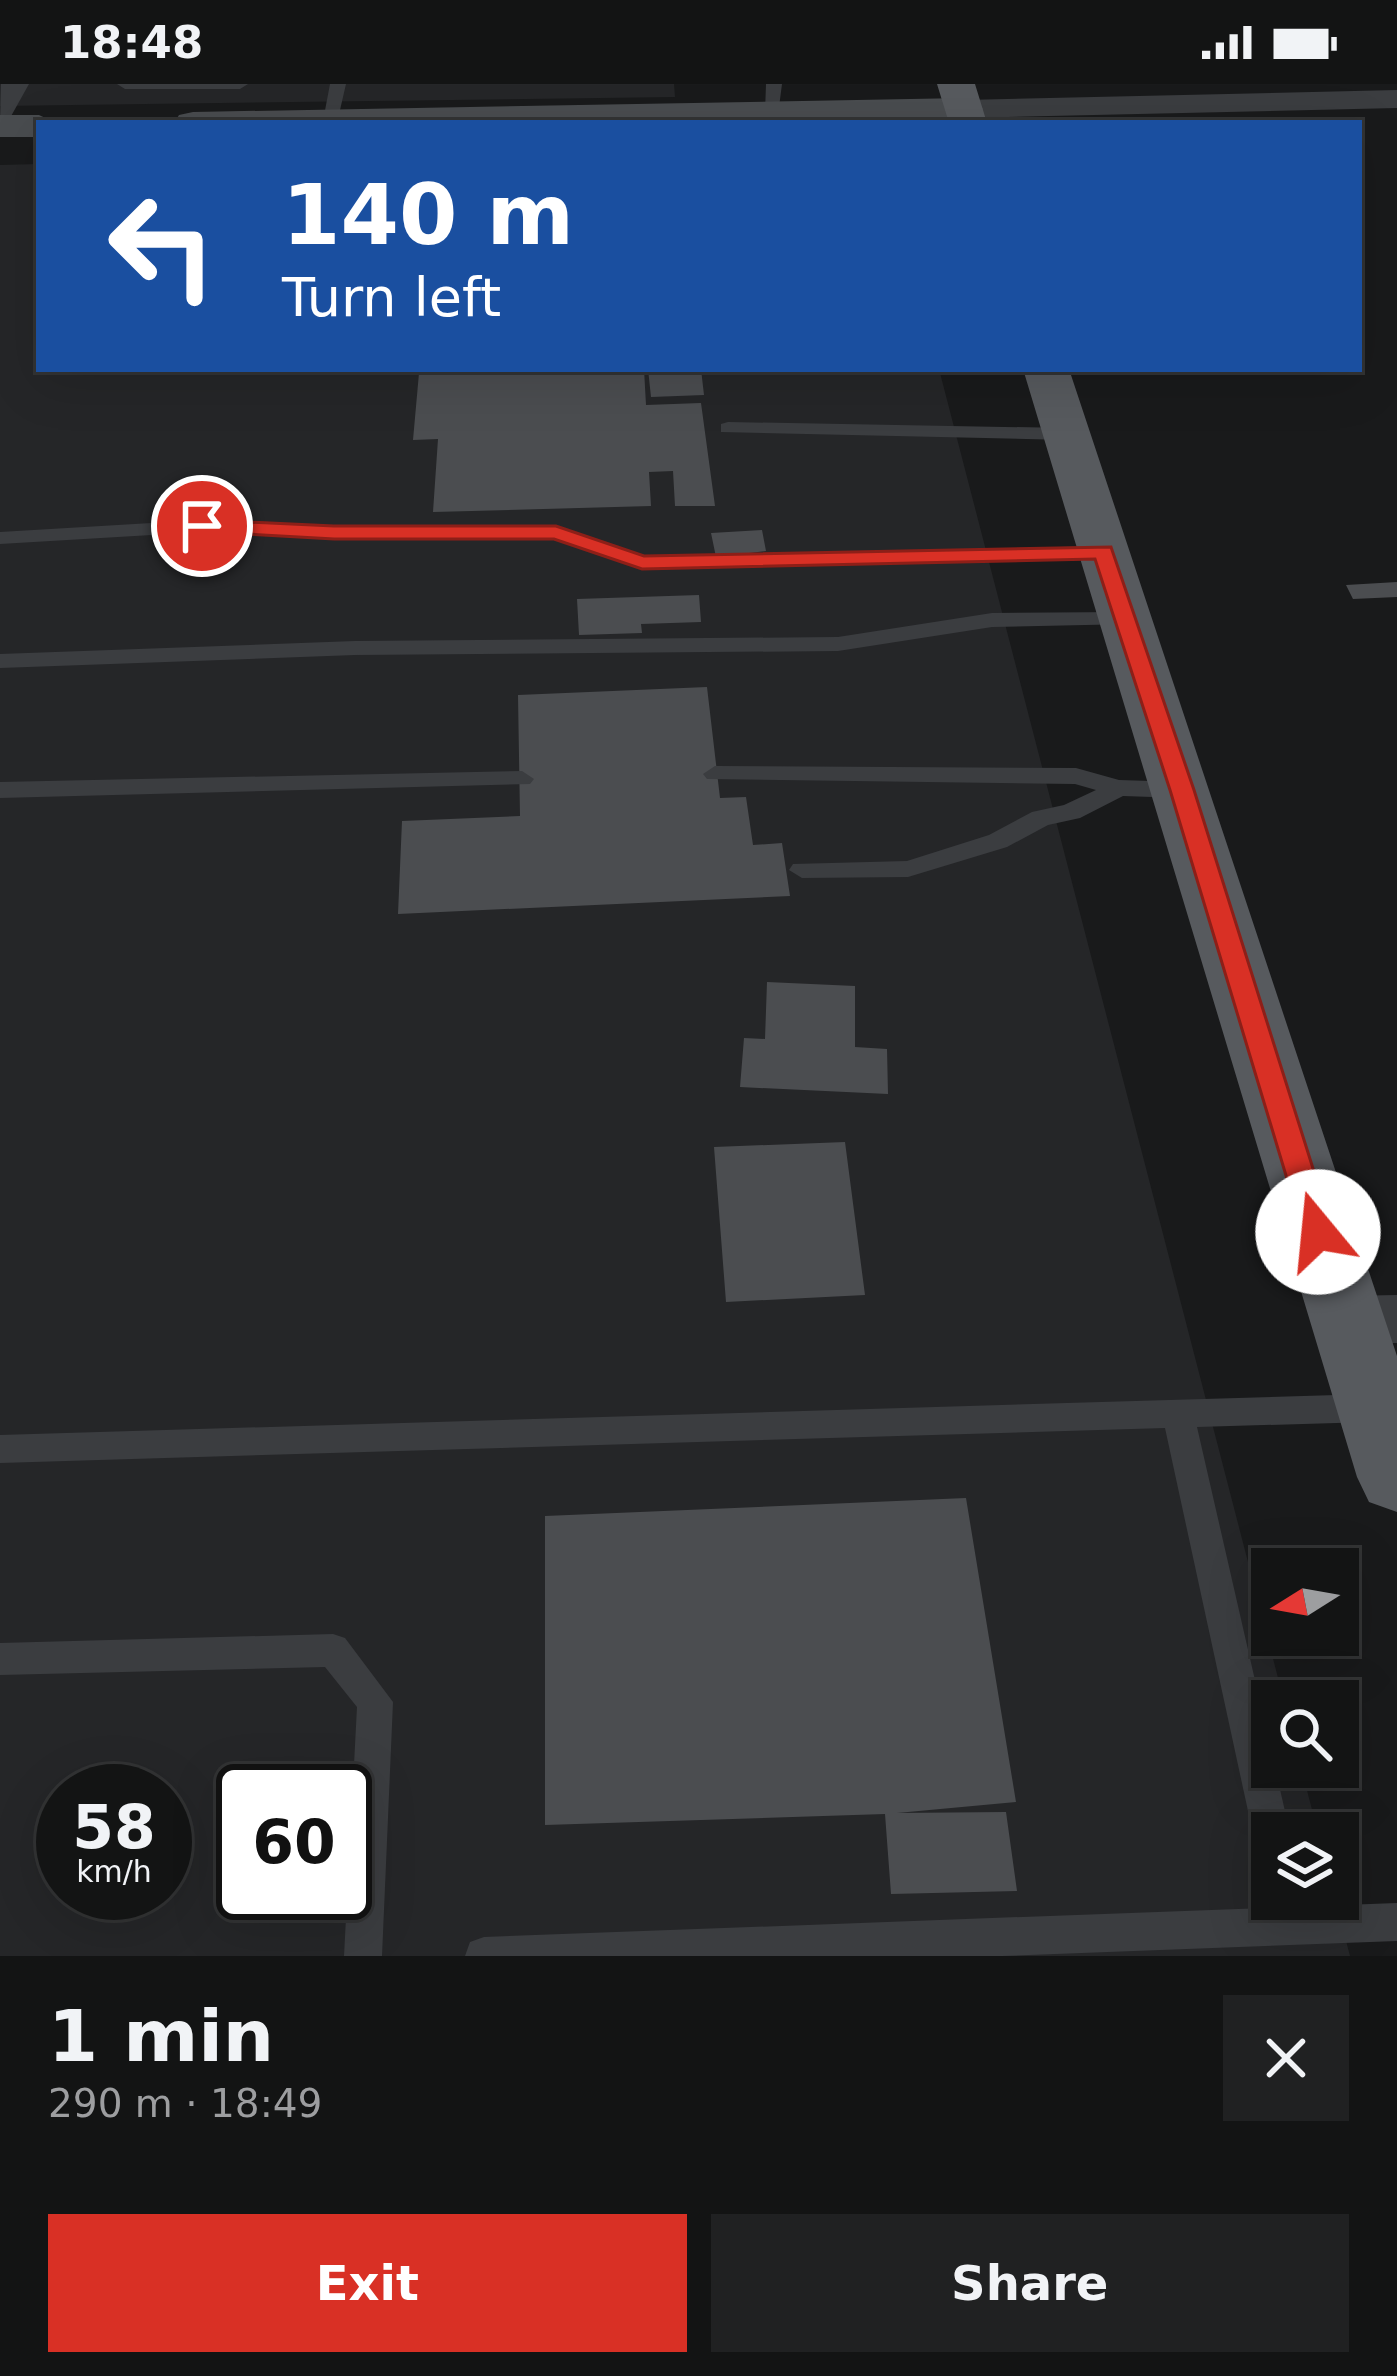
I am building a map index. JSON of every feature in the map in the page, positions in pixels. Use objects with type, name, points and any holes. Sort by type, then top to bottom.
[{"type":"main road","points":[[214,120],[335,102],[773,98],[963,105]]},
{"type":"main road","points":[[0,127],[36,126]]},
{"type":"main road","points":[[1047,372],[1182,790],[1371,1319],[1375,1408],[1397,1477]]},
{"type":"street","points":[[0,112],[15,84]]},
{"type":"street","points":[[963,105],[1397,99]]},
{"type":"lane","points":[[124,84],[240,84]]},
{"type":"lane","points":[[728,428],[1066,434]]},
{"type":"lane","points":[[0,538],[202,526],[334,532],[556,532],[642,562],[1103,552]]},
{"type":"lane","points":[[0,661],[355,648],[838,644],[992,620],[1124,619]]},
{"type":"lane","points":[[716,774],[1076,776],[1119,788],[1182,790]]},
{"type":"lane","points":[[0,790],[522,779]]},
{"type":"lane","points":[[802,870],[908,869],[998,841],[1041,818],[1071,812],[1119,788]]},
{"type":"lane","points":[[0,1449],[1375,1408]]},
{"type":"lane","points":[[1178,1414],[1267,1812]]},
{"type":"lane","points":[[0,1659],[333,1650],[376,1702],[363,1956]]},
{"type":"lane","points":[[484,1956],[1251,1914]]},
{"type":"lane","points":[[1359,1918],[1397,1922]]},
{"type":"shaded area","points":[[0,84],[674,84],[675,97],[0,106]]},
{"type":"shaded area","points":[[36,164],[36,372],[940,372],[1251,1574],[1251,1656],[1272,1656],[1279,1680],[1251,1680],[1251,1788],[1306,1788],[1313,1812],[1251,1812],[1251,1920],[1341,1920],[1350,1956],[0,1956],[0,165]]},
{"type":"building","points":[[644,372],[646,405],[701,403],[715,506],[675,506],[673,471],[649,472],[651,506],[433,512],[438,439],[413,440],[419,373]]},
{"type":"building","points":[[648,372],[701,372],[704,395],[651,397]]},
{"type":"building","points":[[762,530],[766,551],[716,557],[711,533]]},
{"type":"building","points":[[1397,582],[1397,597],[1353,599],[1346,585]]},
{"type":"building","points":[[699,595],[701,622],[641,624],[642,633],[579,635],[577,599]]},
{"type":"building","points":[[707,687],[720,798],[746,797],[753,845],[782,843],[790,896],[398,914],[402,821],[520,816],[518,695]]},
{"type":"building","points":[[767,982],[855,986],[855,1047],[887,1049],[888,1094],[740,1087],[744,1038],[765,1039]]},
{"type":"building","points":[[845,1142],[865,1295],[726,1302],[714,1147]]},
{"type":"building","points":[[966,1498],[1016,1802],[897,1813],[1006,1812],[1017,1891],[891,1894],[885,1814],[545,1825],[545,1516]]},
{"type":"route","points":[[202,526],[334,532],[556,532],[642,562],[1103,552],[1318,1232]]}]
